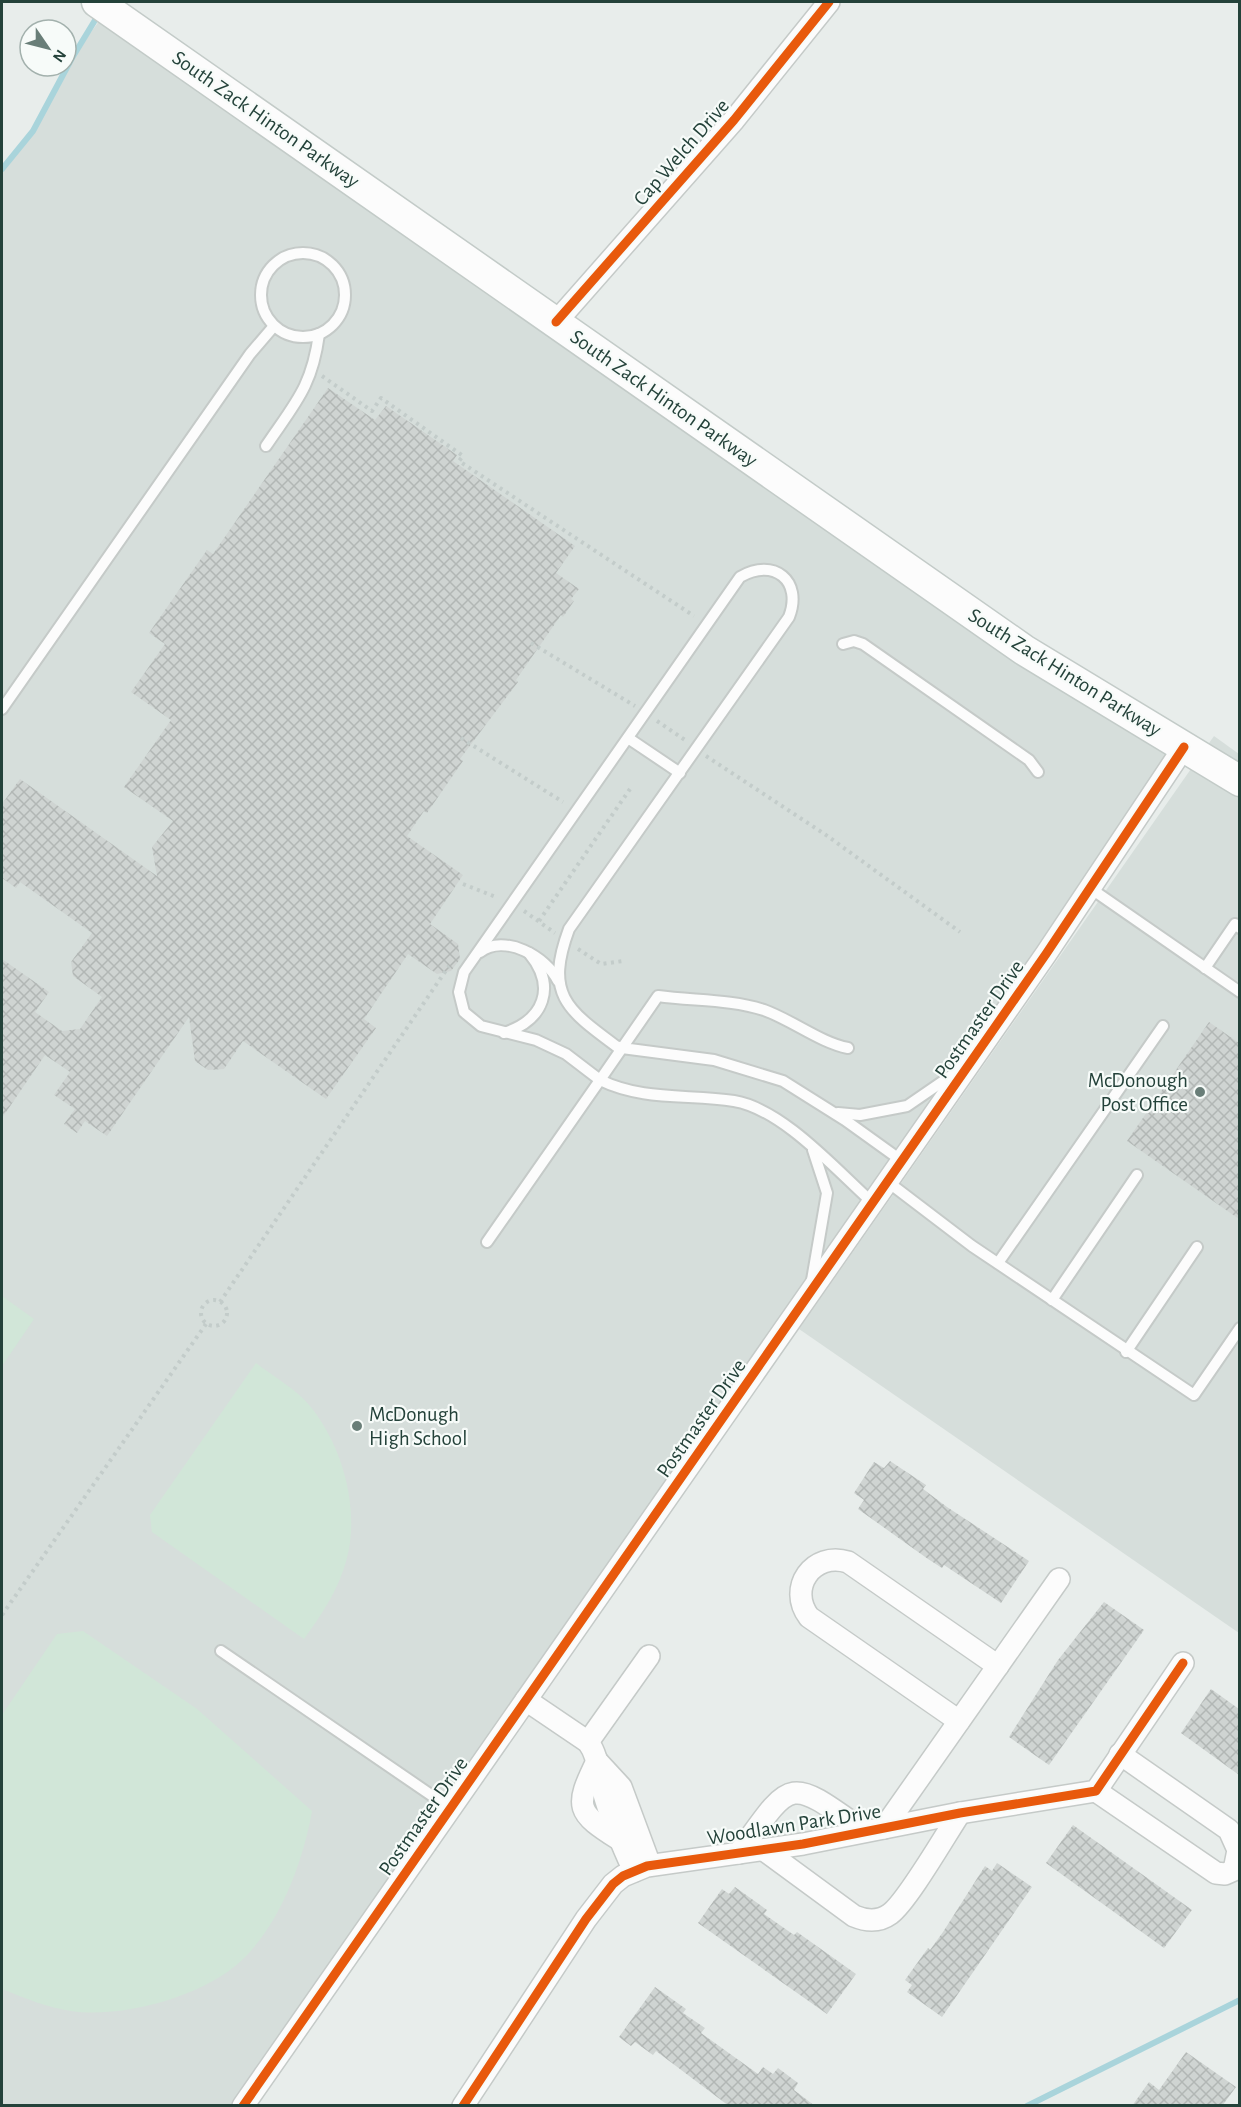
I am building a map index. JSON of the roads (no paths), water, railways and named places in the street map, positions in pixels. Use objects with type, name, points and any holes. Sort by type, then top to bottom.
[{"type":"main road","name":"South Zack Hinton Parkway","points":[[98,2],[1024,650],[1239,781]]},
{"type":"street","name":"Cap Welch Drive","points":[[556,322],[734,120],[829,2]]},
{"type":"street","name":"Postmaster Drive","points":[[243,2106],[888,1182],[1184,747]]},
{"type":"street","points":[[959,1721],[809,1617],[800,1596],[802,1583],[808,1572],[825,1560],[848,1562],[998,1666]]},
{"type":"street","name":"Woodlawn Park Drive","points":[[874,1829],[959,1721],[1059,1579]]},
{"type":"street","points":[[642,1868],[620,1840],[592,1751],[649,1656]]},
{"type":"street","points":[[1120,1754],[1229,1830],[1238,1850],[1234,1870],[1225,1874],[1216,1873],[1096,1791],[1120,1754],[1183,1663]]},
{"type":"street","points":[[526,1700],[592,1751],[621,1787],[642,1868]]},
{"type":"street","name":"Woodlawn Park Drive","points":[[463,2106],[595,1906],[613,1884],[642,1868],[764,1850],[960,1813],[1096,1791]]},
{"type":"street","name":"Woodlawn Park Drive","points":[[739,1853],[776,1802],[793,1793],[804,1793],[815,1797],[874,1829]]},
{"type":"street","name":"Woodlawn Park Drive","points":[[764,1850],[854,1916],[865,1920],[878,1919],[897,1907],[960,1813]]},
{"type":"lane","points":[[296,253],[322,256],[335,266],[345,288],[342,312],[333,325],[319,334],[296,336],[274,326],[266,315],[261,303],[265,276],[284,257],[296,253]]},
{"type":"lane","points":[[2,709],[250,354],[274,326]]},
{"type":"lane","points":[[266,446],[305,389],[313,370],[319,334]]},
{"type":"lane","points":[[503,1033],[527,1024],[535,1015],[569,929],[789,617],[795,603],[792,587],[781,575],[768,568],[753,569],[740,577],[464,972],[459,992],[464,1012],[482,1026],[503,1033],[536,1040],[566,1054],[600,1080],[623,1091],[737,1101],[770,1115],[813,1149],[873,1203]]},
{"type":"lane","points":[[843,644],[854,641],[863,644],[1029,760],[1038,772]]},
{"type":"lane","points":[[628,738],[680,773]]},
{"type":"lane","points":[[1090,888],[1239,992]]},
{"type":"lane","points":[[1205,968],[1238,923]]},
{"type":"lane","points":[[476,955],[486,947],[499,946],[512,947],[529,953],[553,973],[575,1015],[622,1048],[714,1060],[783,1081],[833,1112],[902,1161]]},
{"type":"lane","points":[[529,953],[542,974],[543,998]]},
{"type":"lane","points":[[558,959],[560,984]]},
{"type":"lane","points":[[487,1242],[658,996],[763,1010],[807,1029],[835,1046],[848,1048]]},
{"type":"lane","points":[[998,1263],[1163,1026]]},
{"type":"lane","points":[[833,1112],[860,1115],[907,1106],[970,1063]]},
{"type":"lane","points":[[810,1293],[827,1193],[813,1149]]},
{"type":"lane","points":[[1052,1300],[1137,1175]]},
{"type":"lane","points":[[888,1182],[998,1263],[1126,1352],[1194,1395],[1239,1328]]},
{"type":"lane","points":[[1126,1352],[1197,1247]]},
{"type":"lane","points":[[221,1651],[450,1808]]},
{"type":"waterway","points":[[2,169],[33,131],[72,58],[100,12]]},
{"type":"waterway","points":[[1027,2106],[1240,2000]]},
{"type":"place","name":"McDonough Post Office","points":[[1200,1092]]},
{"type":"place","name":"McDonugh High School","points":[[357,1426]]}]
